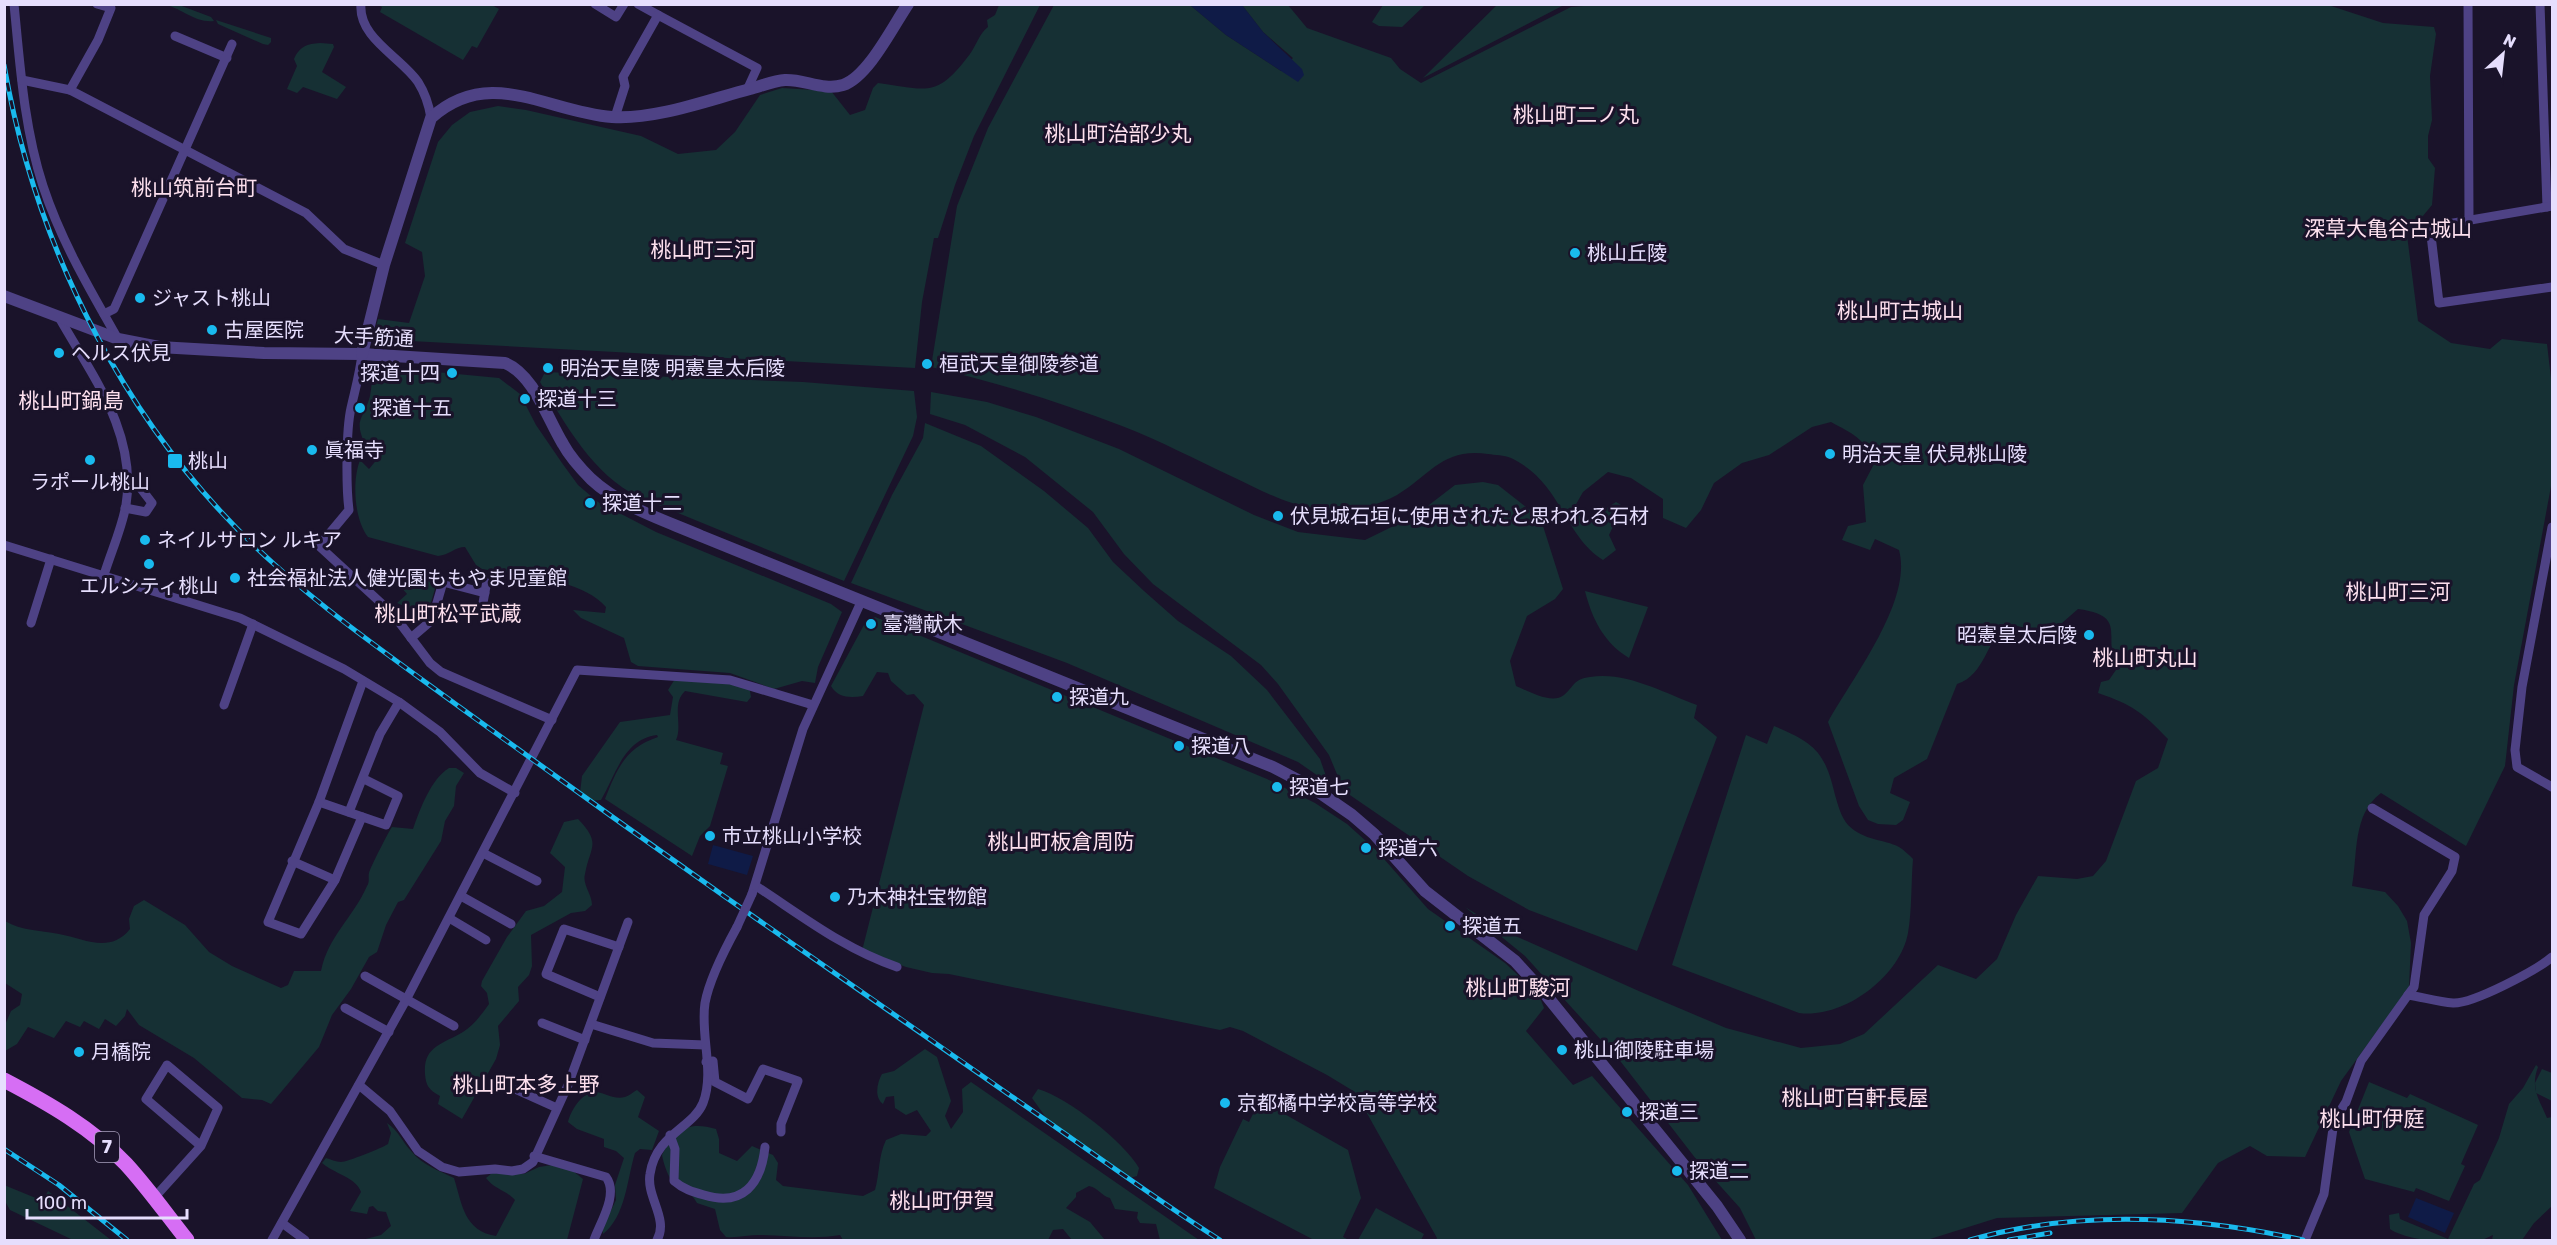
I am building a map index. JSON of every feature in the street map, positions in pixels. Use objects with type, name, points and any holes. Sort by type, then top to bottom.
[{"type":"main road","name":"7","points":[[4,1080],[45,1101],[95,1136],[125,1163],[187,1240]]},
{"type":"street","points":[[14,4],[22,80],[43,185],[57,224],[118,339]]},
{"type":"street","points":[[70,90],[98,40],[111,8],[97,4]]},
{"type":"street","points":[[361,4],[362,20],[368,31],[417,81],[426,98],[431,118],[384,265],[362,354],[358,388],[351,410],[347,490],[350,510],[319,546],[393,614],[441,672],[552,720]]},
{"type":"street","points":[[595,4],[616,17],[624,4]]},
{"type":"street","points":[[638,4],[757,68],[747,90]]},
{"type":"street","points":[[431,118],[454,101],[489,92],[508,93],[615,117],[639,117],[786,80],[817,86],[843,85],[861,74],[908,4]]},
{"type":"street","points":[[2468,4],[2469,219]]},
{"type":"street","points":[[2541,4],[2550,206],[2430,227],[2439,303],[2553,287]]},
{"type":"street","points":[[615,117],[625,86],[623,77],[658,15]]},
{"type":"street","points":[[175,36],[226,58]]},
{"type":"street","points":[[104,314],[114,309],[232,44]]},
{"type":"street","points":[[22,80],[70,90],[306,213],[344,249],[384,265]]},
{"type":"street","name":"大手筋通","points":[[4,296],[118,339],[172,348],[498,361],[513,366],[525,377],[564,446],[592,479],[611,495],[701,536],[861,602]]},
{"type":"street","points":[[60,319],[116,417],[122,440],[127,484],[125,508],[104,575]]},
{"type":"street","points":[[125,508],[146,512],[152,503],[139,486],[127,484]]},
{"type":"street","points":[[2553,527],[2522,687],[2515,750],[2517,767],[2553,787]]},
{"type":"street","points":[[4,545],[227,612],[253,624],[399,702],[440,732],[480,773],[515,793]]},
{"type":"street","points":[[31,623],[51,559]]},
{"type":"street","points":[[482,608],[488,581]]},
{"type":"street","points":[[411,638],[432,620],[443,582],[485,593]]},
{"type":"street","points":[[657,1240],[661,1231],[650,1187],[650,1174],[662,1144],[699,1110],[703,1102],[707,1083],[705,1003],[754,890],[803,729],[861,602],[1273,767],[1336,803],[1374,834],[1425,891],[1500,949],[1530,977],[1717,1206],[1740,1240]]},
{"type":"street","points":[[224,705],[253,624]]},
{"type":"street","points":[[272,1240],[406,1000],[515,793],[576,670],[730,680],[813,705]]},
{"type":"street","points":[[362,817],[336,880],[301,934],[268,922],[319,802],[363,681]]},
{"type":"street","points":[[349,812],[380,734],[399,702]]},
{"type":"street","points":[[319,802],[386,825],[398,796],[364,779]]},
{"type":"street","points":[[2305,1240],[2324,1194],[2334,1121],[2346,1102],[2361,1061],[2414,987],[2424,915],[2449,877],[2455,857],[2372,807]]},
{"type":"street","points":[[483,853],[537,881]]},
{"type":"street","points":[[292,861],[336,880]]},
{"type":"street","points":[[754,890],[841,943],[867,957],[897,967]]},
{"type":"street","points":[[461,896],[511,924]]},
{"type":"street","points":[[449,918],[486,940]]},
{"type":"street","points":[[359,1085],[390,1111],[418,1151],[442,1167],[459,1172],[522,1169],[533,1162],[557,1108],[585,1040],[628,922]]},
{"type":"street","points":[[600,997],[546,974],[564,929],[619,947]]},
{"type":"street","points":[[2408,995],[2454,1003],[2470,1001],[2540,968],[2553,957]]},
{"type":"street","points":[[365,976],[454,1026]]},
{"type":"street","points":[[345,1008],[388,1032]]},
{"type":"street","points":[[542,1023],[585,1040]]},
{"type":"street","points":[[591,1024],[653,1043],[705,1045]]},
{"type":"street","points":[[706,1062],[713,1061],[715,1082],[748,1099],[763,1069],[798,1082],[780,1132]]},
{"type":"street","points":[[154,1198],[201,1146],[218,1108],[167,1065],[146,1100],[201,1146]]},
{"type":"street","points":[[517,1090],[557,1108]]},
{"type":"street","points":[[670,1135],[675,1149],[674,1181],[682,1188],[719,1200],[733,1199],[743,1194],[753,1184],[763,1163],[765,1147]]},
{"type":"street","points":[[534,1156],[606,1177],[610,1182],[612,1191],[594,1240]]},
{"type":"street","points":[[282,1223],[305,1240]]},
{"type":"green space","points":[[490,4],[499,9],[477,48],[472,46],[463,60],[380,12],[382,7],[378,5]]},
{"type":"green space","points":[[1608,4],[2328,5],[2383,23],[2434,27],[2436,34],[2430,76],[2432,120],[2428,136],[2428,158],[2435,168],[2432,205],[2407,235],[2418,321],[2451,343],[2490,349],[2502,339],[2547,344],[2552,387],[2552,481],[2514,685],[2505,766],[2466,846],[2381,793],[2365,812],[2358,836],[2352,886],[2385,892],[2398,906],[2407,921],[2411,943],[2409,987],[2341,1081],[2305,1157],[2267,1156],[2250,1146],[2218,1163],[2182,1213],[1997,1218],[1927,1240],[1756,1240],[1740,1208],[1696,1159],[1621,1062],[1525,956],[1465,907],[1502,930],[1726,1028],[1801,1048],[1840,1044],[1864,1034],[1938,965],[1976,979],[1997,959],[2016,915],[2038,876],[2077,879],[2093,876],[2106,861],[2136,781],[2158,768],[2168,739],[2136,710],[2098,693],[2101,682],[2109,680],[2118,667],[2113,657],[2109,623],[2104,617],[2094,612],[2078,609],[2062,623],[2054,635],[2009,624],[2001,630],[1974,673],[1957,684],[1927,759],[1894,778],[1890,793],[1910,802],[1903,820],[1896,825],[1878,824],[1868,820],[1859,806],[1828,722],[1878,639],[1897,592],[1901,570],[1899,550],[1875,539],[1870,550],[1842,540],[1848,526],[1866,522],[1863,485],[1875,462],[1867,447],[1846,430],[1831,422],[1812,427],[1769,455],[1742,463],[1714,483],[1701,510],[1686,528],[1663,518],[1663,499],[1631,478],[1608,472],[1583,492],[1575,506],[1579,515],[1588,520],[1616,502],[1623,506],[1609,535],[1616,550],[1603,560],[1579,537],[1552,494],[1541,481],[1528,468],[1508,457],[1472,453],[1459,455],[1438,464],[1397,495],[1378,504],[1334,510],[1313,508],[1272,496],[1150,437],[1099,417],[1027,393],[931,367],[957,206],[988,128],[1054,5],[1190,5],[1226,35],[1281,71],[1293,58],[1263,32],[1242,5],[1288,5],[1307,28],[1391,58],[1400,69],[1421,83],[1571,7]]},
{"type":"green space","points":[[166,5],[179,5],[211,17],[214,21],[195,18]]},
{"type":"green space","points":[[999,5],[1040,5],[974,136],[938,238],[934,238],[922,302],[915,368],[373,339],[378,319],[409,323],[425,276],[422,252],[405,243],[438,142],[452,125],[470,112],[498,106],[526,110],[641,136],[678,154],[716,150],[735,132],[760,95],[782,88],[831,91],[850,115],[865,110],[873,88],[878,83],[921,89],[940,84],[959,68],[970,54],[988,27],[987,20],[995,15]]},
{"type":"green space","points":[[1383,5],[1425,5],[1402,27],[1379,26],[1372,22]]},
{"type":"green space","points":[[1497,5],[1564,5],[1423,78]]},
{"type":"green space","points":[[216,20],[271,38],[271,42],[268,45],[263,44],[218,24]]},
{"type":"green space","points":[[320,43],[333,44],[334,47],[322,72],[346,87],[337,99],[303,87],[297,93],[287,89],[297,66],[294,59],[301,48]]},
{"type":"green space","points":[[373,366],[499,378],[520,394],[536,425],[562,463],[578,485],[598,502],[656,532],[831,604],[842,612],[818,667],[815,683],[802,681],[774,689],[730,673],[638,666],[631,662],[624,638],[581,618],[573,610],[605,613],[606,607],[595,597],[581,590],[548,579],[482,569],[476,565],[465,547],[438,556],[368,537],[357,510],[355,489],[360,460],[369,469],[379,457],[376,449],[366,447],[360,430],[360,420],[370,396]]},
{"type":"green space","points":[[545,372],[803,382],[914,391],[917,417],[913,436],[844,581],[639,497],[623,487],[594,462],[570,431],[540,382]]},
{"type":"green space","points":[[931,392],[987,402],[1036,417],[1119,449],[1254,515],[1298,532],[1365,540],[1416,515],[1455,485],[1483,482],[1498,485],[1530,510],[1543,526],[1563,589],[1555,599],[1527,616],[1510,661],[1516,686],[1553,699],[1564,695],[1577,681],[1584,678],[1604,676],[1631,680],[1697,705],[1694,718],[1717,737],[1637,951],[1529,910],[1468,876],[1344,791],[1329,755],[1278,684],[1261,665],[1153,584],[1124,554],[1093,512],[1025,457],[965,425],[930,414]]},
{"type":"green space","points":[[925,423],[981,446],[1044,491],[1088,528],[1113,562],[1144,591],[1178,621],[1231,656],[1267,690],[1320,759],[1326,776],[1321,778],[1298,762],[1067,663],[851,583],[892,495],[923,438]]},
{"type":"green space","points":[[411,569],[439,575],[427,616],[397,603],[407,594],[401,587],[408,582]]},
{"type":"green space","points":[[1585,591],[1648,607],[1629,658],[1606,638],[1600,629]]},
{"type":"green space","points":[[875,617],[1267,779],[1315,803],[1347,824],[1377,851],[1428,909],[1505,963],[1539,995],[1544,1008],[1526,1031],[1573,1085],[1592,1076],[1688,1185],[1722,1240],[1436,1240],[1437,1238],[1355,1092],[1243,1031],[1230,1027],[1220,1030],[949,974],[932,973],[906,967],[862,951],[924,705],[914,694],[907,695],[891,681],[888,673],[877,672],[863,696],[845,696],[837,693],[831,686],[865,623]]},
{"type":"green space","points":[[675,679],[741,685],[750,691],[751,697],[747,702],[685,691],[681,696],[676,740],[723,753],[720,764],[728,766],[710,826],[700,836],[692,856],[605,799],[624,761],[637,747],[658,737],[657,735],[636,743],[629,750],[622,759],[601,800],[589,801],[580,793],[582,776],[620,722],[670,715],[673,697],[668,690]]},
{"type":"green space","points":[[1774,726],[1809,744],[1822,759],[1840,811],[1848,825],[1867,837],[1899,847],[1913,859],[1908,933],[1903,949],[1894,965],[1867,992],[1851,1002],[1816,1013],[1799,1013],[1672,965],[1746,735],[1767,744]]},
{"type":"green space","points":[[449,768],[456,768],[464,773],[456,786],[454,806],[445,821],[441,841],[404,900],[398,902],[386,925],[377,952],[369,957],[351,989],[332,1015],[319,1047],[271,1104],[262,1100],[242,1098],[194,1058],[139,1025],[127,1009],[125,1016],[116,1026],[105,1019],[99,1029],[84,1021],[80,1027],[66,1021],[54,1038],[28,1027],[17,1044],[5,1051],[5,1025],[11,1011],[20,1005],[22,994],[5,983],[5,921],[24,928],[106,943],[122,937],[130,929],[129,919],[134,906],[144,900],[185,925],[209,952],[232,966],[281,988],[288,985],[294,971],[321,971],[329,947],[368,884],[370,870],[390,829],[392,827],[413,829],[432,787]]},
{"type":"green space","points":[[578,819],[592,840],[584,878],[592,905],[585,911],[571,913],[531,935],[532,966],[529,975],[518,987],[519,1001],[498,1026],[500,1045],[496,1059],[462,1119],[438,1104],[440,1096],[431,1090],[426,1082],[427,1057],[436,1047],[463,1032],[489,1004],[487,993],[481,986],[482,981],[507,937],[526,911],[544,906],[562,892],[565,867],[550,853],[564,822]]},
{"type":"green space","points":[[925,1049],[937,1057],[951,1101],[945,1116],[951,1129],[963,1112],[962,1089],[971,1082],[1199,1240],[1160,1240],[1156,1224],[1140,1223],[1137,1218],[1138,1212],[1115,1209],[1110,1198],[1089,1186],[1076,1193],[1076,1197],[1066,1208],[1090,1222],[1105,1240],[1072,1240],[1063,1229],[1053,1230],[1048,1240],[843,1240],[840,1235],[726,1237],[720,1230],[715,1209],[697,1203],[690,1194],[676,1186],[665,1167],[662,1155],[677,1133],[690,1127],[706,1127],[716,1129],[719,1153],[737,1161],[752,1146],[773,1155],[778,1163],[776,1180],[783,1186],[863,1196],[875,1190],[886,1140],[901,1134],[926,1136],[931,1131],[917,1110],[906,1115],[895,1108],[894,1096],[886,1097],[883,1104],[877,1094],[882,1074],[894,1071]]},
{"type":"green space","points":[[2536,1065],[2538,1067],[2535,1081],[2536,1093],[2547,1118],[2552,1117],[2552,1206],[2534,1223],[2522,1240],[2492,1240],[2493,1235],[2483,1240],[2433,1241],[2409,1237],[2390,1229],[2389,1215],[2399,1213],[2400,1219],[2448,1239],[2474,1184],[2480,1180],[2499,1138],[2509,1104],[2523,1088]]},
{"type":"green space","points":[[2542,1069],[2552,1073],[2552,1101],[2536,1093],[2535,1083]]},
{"type":"green space","points":[[2369,1082],[2407,1098],[2410,1094],[2478,1125],[2461,1164],[2465,1166],[2449,1201],[2416,1188],[2414,1192],[2365,1179],[2349,1132]]},
{"type":"green space","points":[[1038,1089],[1064,1101],[1108,1134],[1139,1168],[1137,1176],[1130,1178],[1052,1126],[1032,1098]]},
{"type":"green space","points":[[637,1090],[645,1097],[638,1117],[659,1131],[652,1150],[640,1149],[635,1153],[621,1207],[611,1226],[603,1234],[602,1229],[616,1200],[615,1185],[624,1158],[616,1151],[604,1147],[604,1139],[577,1129],[568,1122],[574,1107],[586,1095],[596,1092],[621,1098]]},
{"type":"green space","points":[[1260,1100],[1348,1150],[1361,1198],[1343,1237],[1349,1240],[1314,1240],[1214,1188],[1220,1167],[1243,1119],[1249,1122]]},
{"type":"green space","points":[[387,1123],[416,1157],[454,1178],[462,1206],[471,1222],[485,1233],[496,1236],[515,1200],[486,1178],[492,1173],[524,1174],[539,1167],[552,1165],[573,1171],[583,1179],[567,1240],[362,1240],[381,1235],[391,1226],[386,1212],[378,1211],[373,1206],[369,1207],[367,1214],[350,1211],[361,1192],[359,1187],[350,1179],[322,1163],[326,1158],[341,1162],[388,1144],[391,1133]]},
{"type":"green space","points":[[4,1185],[43,1201],[48,1191],[111,1240],[73,1240],[10,1210],[5,1201]]},
{"type":"green space","points":[[1376,1208],[1424,1234],[1421,1240],[1358,1240]]},
{"type":"water","points":[[1190,5],[1242,5],[1263,32],[1302,69],[1304,75],[1298,82],[1226,35]]},
{"type":"water","points":[[713,845],[753,856],[747,875],[708,864]]},
{"type":"water","points":[[2416,1198],[2454,1213],[2445,1233],[2408,1217]]},
{"type":"railway","points":[[4,65],[19,135],[40,205],[66,272],[97,337],[134,399],[176,458],[222,513],[274,564],[366,638],[592,802],[1220,1240]]},
{"type":"railway","points":[[4,1149],[59,1185],[127,1240]]},
{"type":"railway","points":[[1970,1240],[2011,1230],[2053,1224],[2136,1219],[2220,1226],[2303,1240]]},
{"type":"railway","points":[[2009,1240],[2050,1233]]},
{"type":"place","name":"桃山丘陵","points":[[1575,253]]},
{"type":"place","name":"ジャスト桃山","points":[[140,298]]},
{"type":"place","name":"古屋医院","points":[[212,330]]},
{"type":"place","name":"ヘルス伏見","points":[[59,353]]},
{"type":"place","name":"桓武天皇御陵参道","points":[[927,364]]},
{"type":"place","name":"明治天皇陵 明憲皇太后陵","points":[[548,368]]},
{"type":"place","name":"探道十四","points":[[452,373]]},
{"type":"place","name":"探道十三","points":[[525,399]]},
{"type":"place","name":"探道十五","points":[[360,408]]},
{"type":"place","name":"眞福寺","points":[[312,450]]},
{"type":"place","name":"明治天皇 伏見桃山陵","points":[[1830,454]]},
{"type":"place","name":"ラポール桃山","points":[[90,460]]},
{"type":"place","name":"桃山","points":[[175,461]]},
{"type":"place","name":"探道十二","points":[[590,503]]},
{"type":"place","name":"伏見城石垣に使用されたと思われる石材","points":[[1278,516]]},
{"type":"place","name":"ネイルサロン ルキア","points":[[145,540]]},
{"type":"place","name":"エルシティ桃山","points":[[149,564]]},
{"type":"place","name":"社会福祉法人健光園ももやま児童館","points":[[235,578]]},
{"type":"place","name":"臺灣献木","points":[[871,624]]},
{"type":"place","name":"昭憲皇太后陵","points":[[2089,635]]},
{"type":"place","name":"探道九","points":[[1057,697]]},
{"type":"place","name":"探道八","points":[[1179,746]]},
{"type":"place","name":"探道七","points":[[1277,787]]},
{"type":"place","name":"市立桃山小学校","points":[[710,836]]},
{"type":"place","name":"探道六","points":[[1366,848]]},
{"type":"place","name":"乃木神社宝物館","points":[[835,897]]},
{"type":"place","name":"探道五","points":[[1450,926]]},
{"type":"place","name":"桃山御陵駐車場","points":[[1562,1050]]},
{"type":"place","name":"月橋院","points":[[79,1052]]},
{"type":"place","name":"京都橘中学校高等学校","points":[[1225,1103]]},
{"type":"place","name":"探道三","points":[[1627,1112]]},
{"type":"place","name":"探道二","points":[[1677,1171]]},
{"type":"district","name":"桃山町二ノ丸","points":[[1576,114]]},
{"type":"district","name":"桃山町治部少丸","points":[[1118,133]]},
{"type":"district","name":"桃山筑前台町","points":[[194,187]]},
{"type":"district","name":"深草大亀谷古城山","points":[[2388,228]]},
{"type":"district","name":"桃山町三河","points":[[703,249]]},
{"type":"district","name":"桃山町古城山","points":[[1900,310]]},
{"type":"district","name":"桃山町鍋島","points":[[71,400]]},
{"type":"district","name":"桃山町三河","points":[[2398,591]]},
{"type":"district","name":"桃山町松平武蔵","points":[[448,613]]},
{"type":"district","name":"桃山町丸山","points":[[2145,657]]},
{"type":"district","name":"桃山町板倉周防","points":[[1061,841]]},
{"type":"district","name":"桃山町駿河","points":[[1518,987]]},
{"type":"district","name":"桃山町本多上野","points":[[526,1084]]},
{"type":"district","name":"桃山町百軒長屋","points":[[1855,1097]]},
{"type":"district","name":"桃山町伊庭","points":[[2372,1118]]},
{"type":"district","name":"桃山町伊賀","points":[[942,1200]]}]
